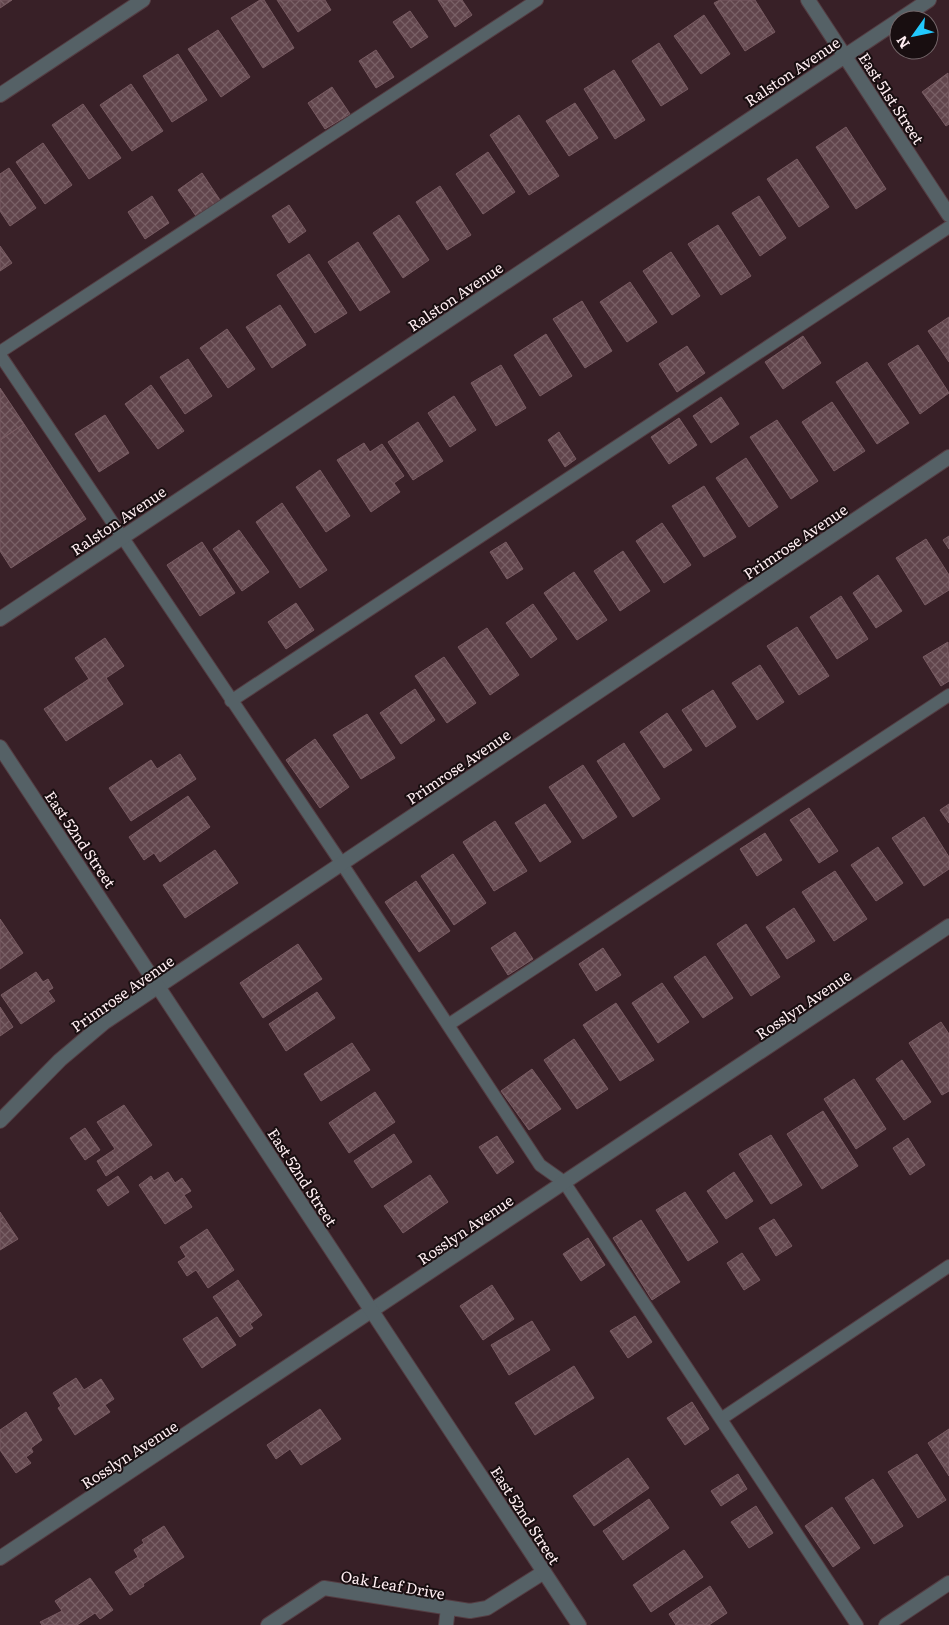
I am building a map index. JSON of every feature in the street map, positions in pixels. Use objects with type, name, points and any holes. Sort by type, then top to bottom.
[{"type":"street","points":[[0,96],[143,0]]},
{"type":"street","name":"East 51st Street","points":[[808,0],[949,214]]},
{"type":"street","name":"Ralston Avenue","points":[[1,616],[122,538],[929,0]]},
{"type":"street","name":"Primrose Avenue","points":[[0,1120],[74,1047],[105,1022],[949,457]]},
{"type":"street","name":"East 52nd Street","points":[[0,748],[160,986],[372,1313],[579,1625]]},
{"type":"street","name":"Rosslyn Avenue","points":[[0,1558],[372,1313],[564,1182],[949,926]]},
{"type":"street","points":[[448,1608],[470,1611],[487,1608],[544,1572]]},
{"type":"street","points":[[886,1625],[949,1583]]},
{"type":"street","name":"Oak Leaf Drive","points":[[268,1625],[324,1588],[448,1608],[446,1625]]},
{"type":"lane","points":[[537,0],[0,353],[231,701],[342,864],[540,1165],[564,1182],[857,1625]]},
{"type":"lane","points":[[231,701],[949,227]]},
{"type":"lane","points":[[448,1025],[949,695]]},
{"type":"lane","points":[[721,1419],[949,1266]]},
{"type":"building","points":[[0,0],[12,0],[0,8]]},
{"type":"building","points":[[260,0],[264,0],[294,48],[263,68],[231,18]]},
{"type":"building","points":[[277,0],[325,0],[331,10],[298,32]]},
{"type":"building","points":[[438,0],[462,0],[472,15],[455,27]]},
{"type":"building","points":[[720,0],[755,0],[775,32],[745,51],[714,3]]},
{"type":"building","points":[[410,11],[428,37],[411,48],[393,22]]},
{"type":"building","points":[[704,15],[730,54],[701,74],[674,36]]},
{"type":"building","points":[[218,30],[250,77],[221,97],[188,49]]},
{"type":"building","points":[[659,43],[688,89],[661,106],[632,61]]},
{"type":"building","points":[[376,50],[394,77],[376,88],[359,61]]},
{"type":"building","points":[[178,54],[207,100],[172,122],[143,76]]},
{"type":"building","points":[[614,70],[645,120],[615,139],[584,89]]},
{"type":"building","points":[[948,73],[949,124],[946,126],[922,92]]},
{"type":"building","points":[[131,84],[163,131],[132,151],[100,105]]},
{"type":"building","points":[[332,87],[350,114],[325,129],[308,103]]},
{"type":"building","points":[[575,103],[598,138],[569,156],[546,121]]},
{"type":"building","points":[[83,104],[121,158],[89,179],[52,125]]},
{"type":"building","points":[[519,115],[559,176],[529,195],[490,135]]},
{"type":"building","points":[[846,127],[886,189],[856,209],[816,147]]},
{"type":"building","points":[[43,143],[72,185],[45,204],[16,162]]},
{"type":"building","points":[[488,152],[515,192],[483,214],[456,174]]},
{"type":"building","points":[[797,159],[829,207],[799,227],[767,179]]},
{"type":"building","points":[[9,168],[36,208],[10,226],[0,211],[0,174]]},
{"type":"building","points":[[202,173],[220,200],[196,216],[178,190]]},
{"type":"building","points":[[440,186],[471,235],[447,250],[416,202]]},
{"type":"building","points":[[152,196],[169,223],[145,239],[128,212]]},
{"type":"building","points":[[759,196],[786,238],[760,256],[732,213]]},
{"type":"building","points":[[289,205],[306,231],[289,243],[272,216]]},
{"type":"building","points":[[399,215],[429,260],[403,278],[373,233]]},
{"type":"building","points":[[718,225],[751,276],[721,295],[688,244]]},
{"type":"building","points":[[358,242],[390,292],[360,311],[328,262]]},
{"type":"building","points":[[0,246],[12,263],[0,271]]},
{"type":"building","points":[[671,252],[700,296],[672,315],[643,271]]},
{"type":"building","points":[[309,254],[347,313],[315,333],[277,275]]},
{"type":"building","points":[[630,282],[657,322],[627,342],[600,302]]},
{"type":"building","points":[[582,301],[612,351],[585,368],[553,319]]},
{"type":"building","points":[[280,305],[306,345],[272,368],[246,327]]},
{"type":"building","points":[[949,317],[949,362],[928,331]]},
{"type":"building","points":[[227,329],[255,369],[228,388],[200,348]]},
{"type":"building","points":[[546,334],[572,376],[540,396],[514,355]]},
{"type":"building","points":[[803,336],[821,363],[783,389],[765,362]]},
{"type":"building","points":[[918,345],[949,393],[920,414],[888,364]]},
{"type":"building","points":[[687,346],[705,373],[677,392],[659,364]]},
{"type":"building","points":[[188,359],[212,396],[185,414],[160,377]]},
{"type":"building","points":[[867,362],[909,423],[877,444],[836,382]]},
{"type":"building","points":[[501,365],[526,408],[496,426],[471,383]]},
{"type":"building","points":[[151,385],[184,431],[158,449],[125,404]]},
{"type":"building","points":[[0,388],[24,424],[0,440]]},
{"type":"building","points":[[454,396],[476,430],[450,447],[428,413]]},
{"type":"building","points":[[721,397],[739,424],[711,443],[693,416]]},
{"type":"building","points":[[832,402],[865,451],[834,471],[802,422]]},
{"type":"building","points":[[105,415],[129,453],[99,472],[75,434]]},
{"type":"building","points":[[679,418],[697,445],[669,464],[651,437]]},
{"type":"building","points":[[777,420],[818,481],[791,499],[750,437]]},
{"type":"building","points":[[418,422],[443,461],[413,480],[388,442]]},
{"type":"building","points":[[24,424],[86,519],[11,568],[0,551],[0,440]]},
{"type":"building","points":[[559,432],[576,459],[565,467],[548,440]]},
{"type":"building","points":[[364,443],[370,452],[382,444],[404,476],[394,483],[400,492],[371,512],[337,460]]},
{"type":"building","points":[[746,458],[778,507],[749,527],[716,478]]},
{"type":"building","points":[[320,470],[350,516],[326,532],[296,487]]},
{"type":"building","points":[[704,486],[736,537],[704,557],[672,506]]},
{"type":"building","points":[[282,503],[327,570],[300,588],[256,522]]},
{"type":"building","points":[[662,523],[691,565],[664,583],[636,541]]},
{"type":"building","points":[[239,530],[269,572],[242,591],[213,549]]},
{"type":"building","points":[[949,536],[949,549],[943,540]]},
{"type":"building","points":[[926,539],[949,575],[949,590],[925,605],[896,558]]},
{"type":"building","points":[[202,542],[235,593],[200,616],[167,565]]},
{"type":"building","points":[[506,542],[523,569],[507,579],[490,552]]},
{"type":"building","points":[[623,551],[650,591],[620,611],[594,571]]},
{"type":"building","points":[[574,572],[607,620],[577,640],[544,593]]},
{"type":"building","points":[[878,575],[902,611],[876,628],[853,593]]},
{"type":"building","points":[[841,596],[868,639],[837,659],[810,617]]},
{"type":"building","points":[[296,603],[314,630],[286,649],[268,622]]},
{"type":"building","points":[[533,604],[557,639],[531,658],[506,623]]},
{"type":"building","points":[[797,627],[829,676],[799,695],[767,646]]},
{"type":"building","points":[[487,628],[519,675],[490,695],[458,647]]},
{"type":"building","points":[[105,638],[124,666],[106,678],[123,704],[66,741],[44,709],[89,679],[75,658]]},
{"type":"building","points":[[948,642],[949,681],[941,686],[923,657]]},
{"type":"building","points":[[444,657],[476,703],[447,723],[415,676]]},
{"type":"building","points":[[760,665],[784,702],[757,720],[732,683]]},
{"type":"building","points":[[415,689],[435,720],[401,744],[380,713]]},
{"type":"building","points":[[713,690],[736,727],[706,747],[682,710]]},
{"type":"building","points":[[667,713],[692,750],[664,768],[640,732]]},
{"type":"building","points":[[367,714],[395,758],[361,779],[333,735]]},
{"type":"building","points":[[315,739],[349,787],[320,808],[286,760]]},
{"type":"building","points":[[624,743],[660,799],[633,817],[597,761]]},
{"type":"building","points":[[180,754],[196,779],[131,821],[109,788],[151,760],[157,769]]},
{"type":"building","points":[[583,765],[617,817],[583,839],[549,787]]},
{"type":"building","points":[[188,796],[210,827],[160,862],[154,853],[144,860],[129,837]]},
{"type":"building","points":[[545,804],[571,842],[540,862],[515,823]]},
{"type":"building","points":[[949,804],[949,823],[940,810]]},
{"type":"building","points":[[809,808],[838,851],[819,863],[790,820]]},
{"type":"building","points":[[924,817],[949,857],[949,869],[924,886],[892,838]]},
{"type":"building","points":[[495,821],[527,871],[494,891],[463,842]]},
{"type":"building","points":[[765,833],[782,860],[757,876],[740,849]]},
{"type":"building","points":[[878,847],[903,883],[876,901],[851,865]]},
{"type":"building","points":[[215,850],[238,883],[185,918],[163,885]]},
{"type":"building","points":[[453,854],[486,903],[454,925],[421,876]]},
{"type":"building","points":[[835,871],[867,919],[834,941],[802,892]]},
{"type":"building","points":[[416,881],[450,931],[419,952],[385,902]]},
{"type":"building","points":[[794,908],[815,941],[787,959],[766,927]]},
{"type":"building","points":[[0,919],[23,953],[0,969]]},
{"type":"building","points":[[746,924],[780,977],[751,996],[717,944]]},
{"type":"building","points":[[515,932],[533,959],[508,975],[491,948]]},
{"type":"building","points":[[298,944],[322,979],[263,1018],[240,983]]},
{"type":"building","points":[[603,948],[621,975],[596,991],[579,964]]},
{"type":"building","points":[[705,956],[733,998],[703,1018],[674,977]]},
{"type":"building","points":[[36,972],[43,982],[48,979],[53,988],[48,991],[55,1001],[21,1024],[1,995]]},
{"type":"building","points":[[662,983],[689,1022],[658,1043],[632,1003]]},
{"type":"building","points":[[317,992],[335,1018],[286,1051],[269,1024]]},
{"type":"building","points":[[616,1003],[654,1060],[620,1081],[583,1025]]},
{"type":"building","points":[[0,1007],[13,1027],[0,1036]]},
{"type":"building","points":[[941,1022],[949,1034],[949,1091],[942,1095],[909,1043]]},
{"type":"building","points":[[574,1039],[608,1089],[577,1109],[544,1060]]},
{"type":"building","points":[[352,1043],[370,1070],[321,1101],[304,1074]]},
{"type":"building","points":[[902,1060],[931,1102],[904,1120],[876,1079]]},
{"type":"building","points":[[532,1069],[561,1109],[529,1130],[501,1091]]},
{"type":"building","points":[[854,1079],[886,1129],[856,1149],[824,1099]]},
{"type":"building","points":[[375,1092],[395,1122],[349,1153],[329,1123]]},
{"type":"building","points":[[124,1105],[152,1145],[106,1176],[97,1161],[115,1149],[97,1122]]},
{"type":"building","points":[[823,1111],[858,1166],[822,1189],[787,1134]]},
{"type":"building","points":[[85,1128],[100,1150],[85,1160],[70,1138]]},
{"type":"building","points":[[394,1134],[412,1162],[372,1188],[354,1161]]},
{"type":"building","points":[[771,1135],[802,1185],[771,1204],[739,1154]]},
{"type":"building","points":[[497,1136],[514,1162],[497,1174],[479,1147]]},
{"type":"building","points":[[908,1138],[925,1165],[910,1175],[893,1148]]},
{"type":"building","points":[[168,1172],[175,1183],[182,1178],[191,1191],[184,1195],[192,1207],[165,1224],[139,1185],[151,1176],[154,1181]]},
{"type":"building","points":[[734,1172],[753,1201],[726,1219],[707,1191]]},
{"type":"building","points":[[430,1175],[448,1202],[403,1233],[384,1206]]},
{"type":"building","points":[[118,1176],[129,1192],[108,1206],[97,1190]]},
{"type":"building","points":[[685,1192],[718,1242],[688,1261],[656,1210]]},
{"type":"building","points":[[0,1212],[18,1239],[0,1250]]},
{"type":"building","points":[[774,1219],[792,1246],[776,1256],[759,1228]]},
{"type":"building","points":[[641,1220],[680,1282],[652,1300],[613,1238]]},
{"type":"building","points":[[207,1229],[234,1270],[208,1288],[196,1270],[187,1276],[178,1262],[186,1257],[180,1247]]},
{"type":"building","points":[[588,1238],[605,1265],[581,1281],[563,1254]]},
{"type":"building","points":[[742,1253],[760,1280],[744,1290],[727,1263]]},
{"type":"building","points":[[238,1280],[262,1315],[250,1324],[253,1328],[240,1337],[213,1297]]},
{"type":"building","points":[[492,1285],[514,1319],[483,1340],[460,1306]]},
{"type":"building","points":[[635,1316],[652,1342],[628,1358],[610,1331]]},
{"type":"building","points":[[217,1317],[236,1345],[202,1368],[183,1339]]},
{"type":"building","points":[[532,1321],[550,1350],[509,1375],[491,1345]]},
{"type":"building","points":[[574,1366],[594,1398],[535,1435],[515,1403]]},
{"type":"building","points":[[76,1378],[84,1390],[101,1379],[114,1399],[105,1405],[110,1412],[75,1435],[58,1408],[61,1406],[53,1393]]},
{"type":"building","points":[[692,1402],[709,1429],[685,1445],[667,1418]]},
{"type":"building","points":[[320,1409],[341,1439],[301,1465],[290,1449],[276,1459],[267,1445]]},
{"type":"building","points":[[26,1412],[42,1440],[31,1448],[33,1452],[26,1457],[31,1463],[16,1473],[0,1450],[0,1430]]},
{"type":"building","points":[[949,1429],[949,1476],[928,1443]]},
{"type":"building","points":[[917,1454],[946,1500],[918,1518],[888,1472]]},
{"type":"building","points":[[628,1458],[649,1488],[594,1526],[573,1496]]},
{"type":"building","points":[[738,1474],[747,1489],[721,1506],[711,1491]]},
{"type":"building","points":[[873,1479],[903,1526],[874,1544],[845,1498]]},
{"type":"building","points":[[649,1499],[669,1528],[623,1560],[603,1531]]},
{"type":"building","points":[[756,1506],[773,1533],[749,1548],[731,1522]]},
{"type":"building","points":[[832,1507],[860,1548],[833,1567],[805,1526]]},
{"type":"building","points":[[164,1526],[184,1557],[143,1584],[144,1586],[130,1595],[115,1572],[138,1557],[134,1550],[144,1543],[142,1540]]},
{"type":"building","points":[[684,1550],[703,1577],[651,1612],[633,1585]]},
{"type":"building","points":[[90,1578],[113,1610],[100,1619],[95,1613],[77,1625],[42,1625],[40,1622],[62,1611],[55,1601]]},
{"type":"building","points":[[710,1586],[727,1613],[709,1625],[676,1625],[669,1614]]}]
